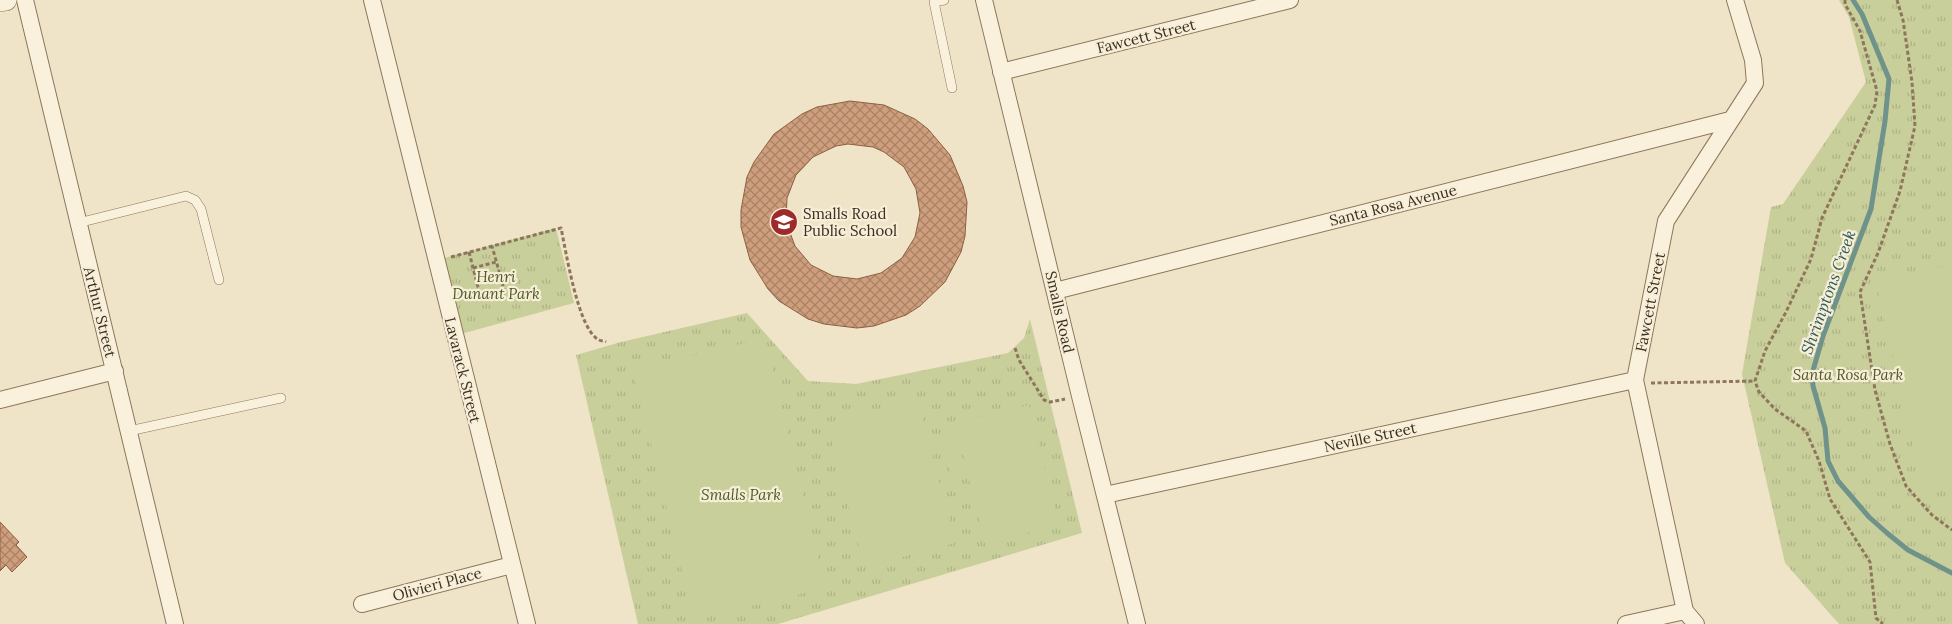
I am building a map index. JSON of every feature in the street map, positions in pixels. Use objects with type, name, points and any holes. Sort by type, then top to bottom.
[{"type":"street","points":[[0,1],[6,0]]},
{"type":"street","name":"Arthur Street","points":[[25,0],[174,624]]},
{"type":"street","name":"Lavarack Street","points":[[372,0],[527,624]]},
{"type":"street","name":"Smalls Road","points":[[984,0],[1137,624]]},
{"type":"street","name":"Fawcett Street","points":[[1001,72],[1290,0]]},
{"type":"street","name":"Fawcett Street","points":[[1696,624],[1685,611],[1636,381],[1666,222],[1756,82],[1753,60],[1735,0]]},
{"type":"street","name":"Santa Rosa Avenue","points":[[1055,291],[1730,120]]},
{"type":"street","points":[[0,400],[115,371]]},
{"type":"street","name":"Neville Street","points":[[1105,496],[1636,381]]},
{"type":"street","name":"Olivieri Place","points":[[362,604],[512,565]]},
{"type":"street","points":[[1626,624],[1685,611]]},
{"type":"lane","points":[[944,0],[934,2],[952,88]]},
{"type":"lane","points":[[78,223],[186,196],[195,200],[201,209],[219,280]]},
{"type":"lane","points":[[129,431],[282,398]]},
{"type":"path","points":[[1845,0],[1845,4],[1860,32],[1877,91],[1875,105],[1822,218],[1811,258],[1786,312],[1765,351],[1755,381],[1759,392],[1775,409],[1806,431],[1819,461],[1830,499],[1870,562],[1876,618],[1883,624]]},
{"type":"path","points":[[1896,0],[1903,20],[1912,82],[1915,126],[1896,200],[1878,253],[1860,292],[1875,390],[1890,444],[1906,486],[1932,515],[1952,530]]},
{"type":"path","points":[[436,261],[561,228],[580,311],[587,326],[598,340],[606,342]]},
{"type":"path","points":[[469,252],[480,295],[484,298],[506,293],[492,246]]},
{"type":"path","points":[[473,268],[496,262]]},
{"type":"path","points":[[1015,348],[1019,360],[1044,400],[1050,402],[1080,396]]},
{"type":"path","points":[[1636,381],[1755,381]]},
{"type":"green space","name":"Santa Rosa Park","points":[[1839,0],[1952,0],[1952,624],[1839,624],[1785,563],[1742,374],[1771,207],[1783,204],[1866,82],[1849,17]]},
{"type":"green space","name":"Henri Dunant Park","points":[[556,228],[574,303],[461,334],[444,258]]},
{"type":"green space","points":[[1952,265],[1952,486],[1924,492],[1875,280]]},
{"type":"green space","name":"Smalls Park","points":[[747,313],[808,381],[856,384],[1008,353],[1024,338],[1030,319],[1082,533],[778,624],[638,624],[576,355],[621,342]]},
{"type":"green space","points":[[765,338],[825,588],[694,620],[633,370]]},
{"type":"green space","points":[[918,400],[955,543],[864,567],[827,424]]},
{"type":"green space","points":[[1029,405],[1059,525],[985,544],[955,423]]},
{"type":"green space","points":[[953,428],[962,487],[953,488],[944,429]]},
{"type":"building","points":[[850,101],[884,105],[915,119],[928,129],[950,155],[963,186],[967,202],[965,236],[961,252],[945,282],[920,306],[906,315],[874,326],[857,328],[824,324],[808,319],[779,301],[768,289],[750,260],[741,227],[741,210],[747,177],[754,162],[774,134],[802,114],[817,107]],"holes":[[[848,144],[873,147],[884,152],[904,167],[916,189],[920,213],[915,237],[902,258],[881,273],[857,279],[833,276],[811,265],[795,246],[786,222],[787,198],[796,175],[813,157],[836,146]]]},
{"type":"building","points":[[0,522],[19,542],[16,545],[27,557],[12,572],[6,565],[0,571]]},
{"type":"waterway","name":"Shrimptons Creek","points":[[1853,0],[1862,14],[1889,79],[1885,121],[1871,209],[1823,336],[1812,374],[1813,386],[1825,428],[1828,461],[1838,481],[1869,517],[1908,550],[1952,573]]},
{"type":"place","name":"Smalls Road Public School","points":[[784,222]]}]
